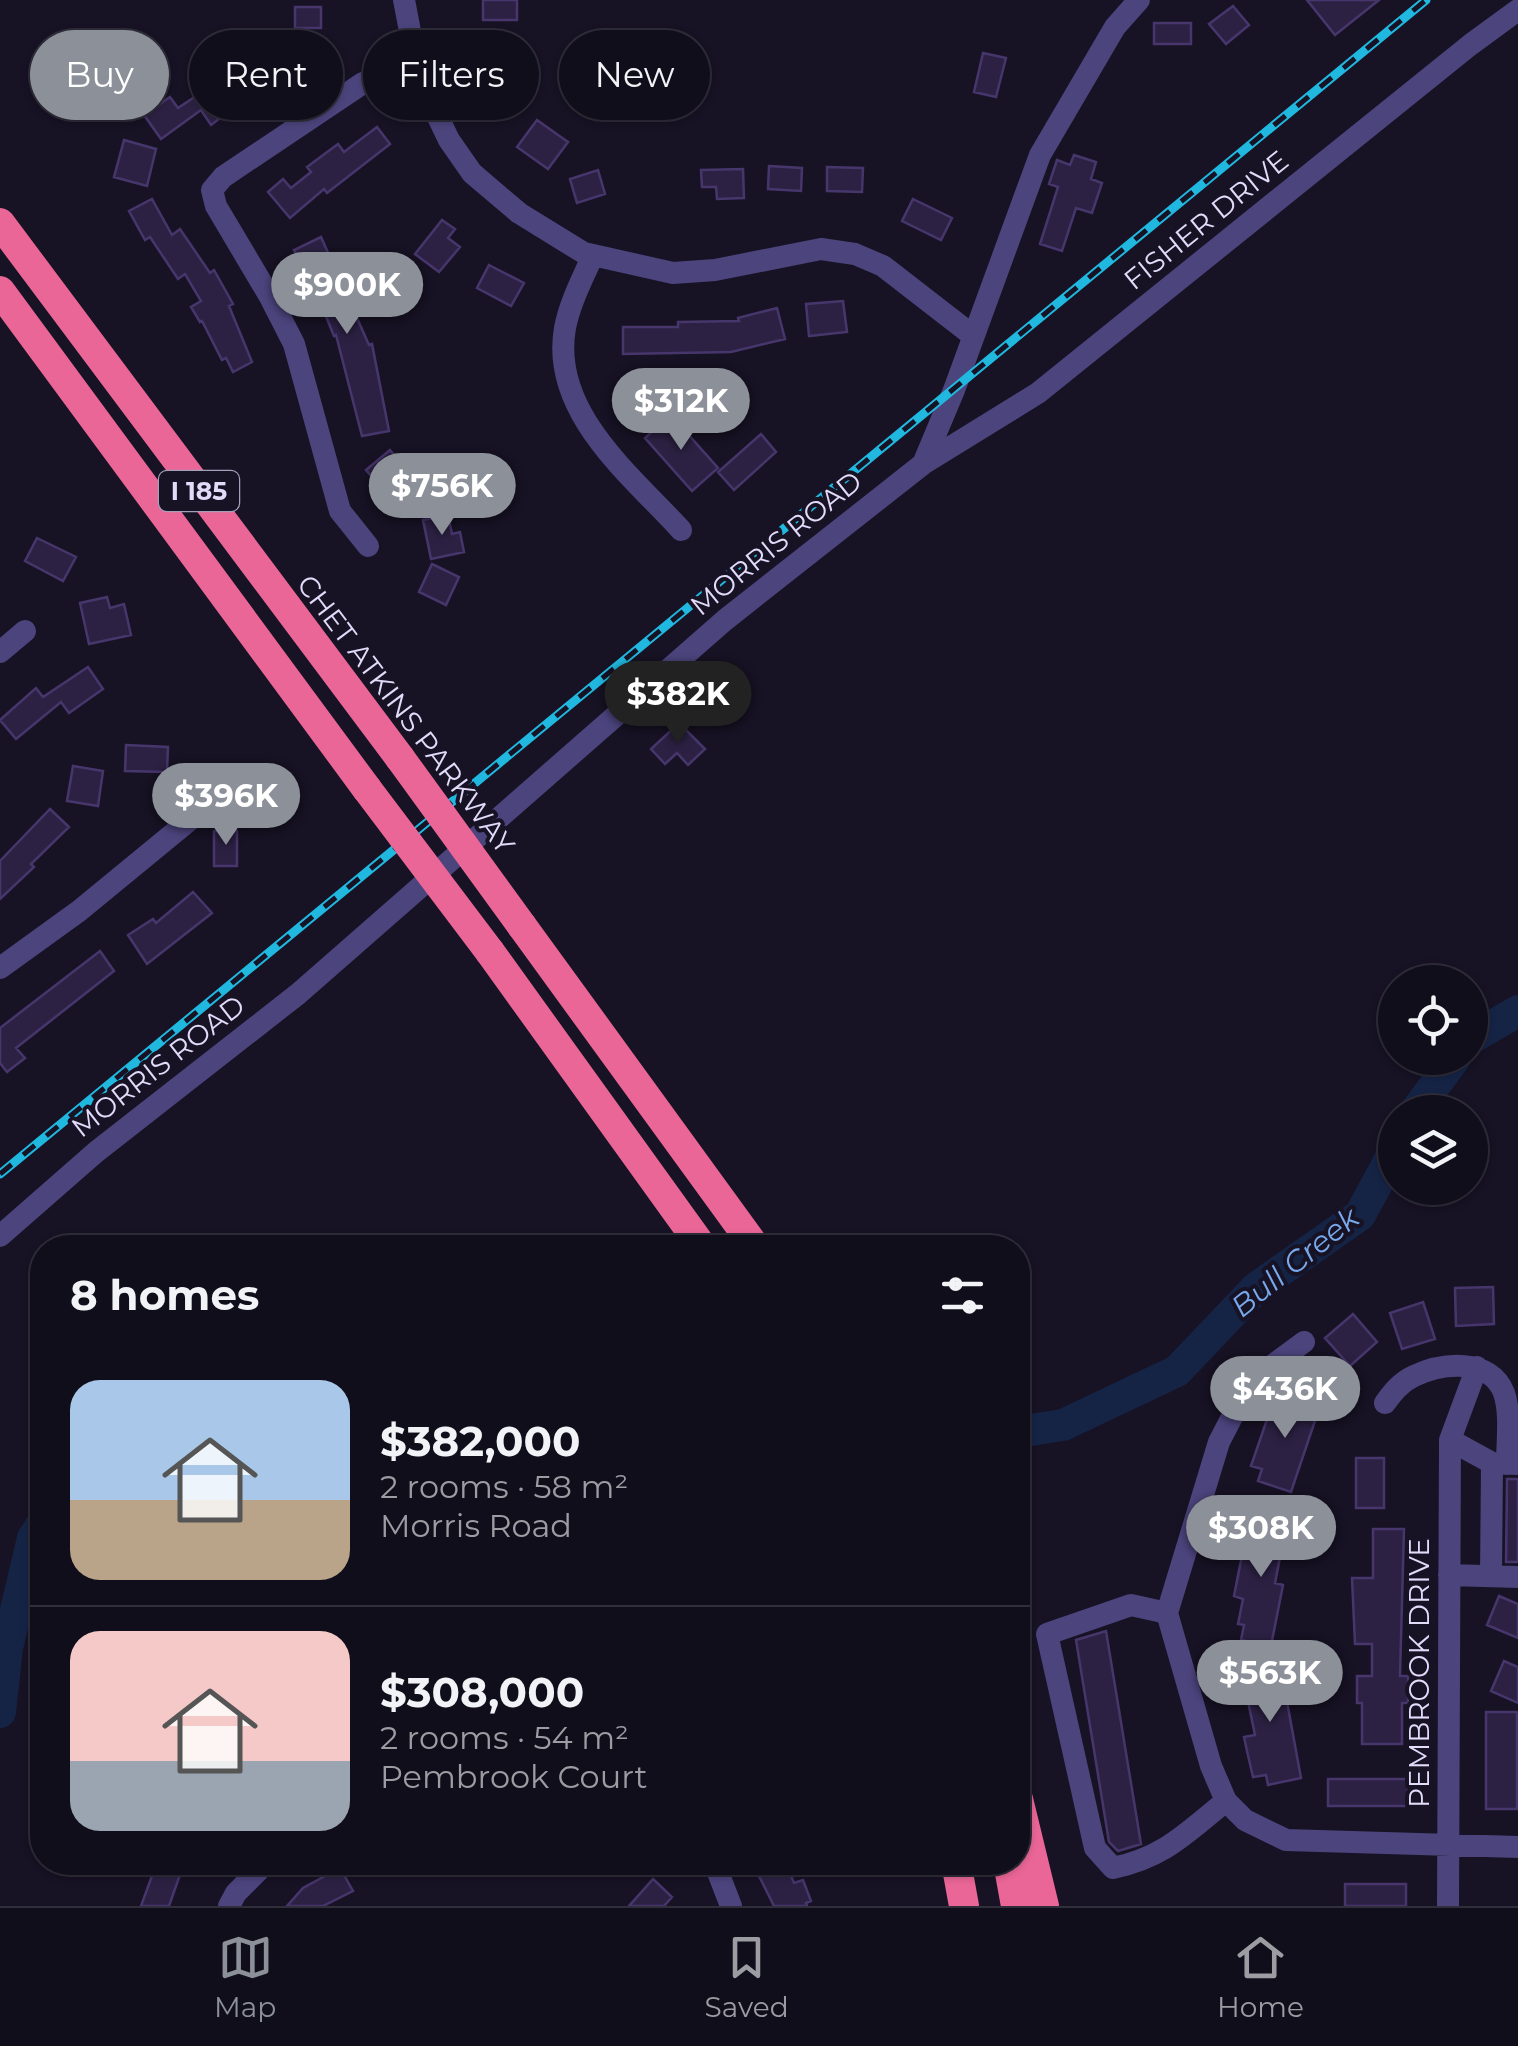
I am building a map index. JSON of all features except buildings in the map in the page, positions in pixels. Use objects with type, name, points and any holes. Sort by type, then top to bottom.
[{"type":"highway","name":"CHET ATKINS PARKWAY","points":[[0,223],[400,758],[747,1235]]},
{"type":"highway","name":"I 185","points":[[0,291],[490,952],[694,1235]]},
{"type":"highway","points":[[1030,1848],[1044,1906]]},
{"type":"highway","points":[[958,1875],[964,1906]]},
{"type":"highway","points":[[1010,1875],[1016,1906]]},
{"type":"street","points":[[404,0],[411,30]]},
{"type":"street","name":"MORRIS ROAD","points":[[0,1236],[96,1152],[298,994],[725,620],[922,464],[954,390],[1040,155],[1116,27],[1139,0]]},
{"type":"street","name":"FISHER DRIVE","points":[[922,464],[1038,393],[1518,10]]},
{"type":"street","points":[[363,82],[223,177],[212,190],[216,206],[294,344],[340,511],[368,546]]},
{"type":"street","points":[[442,120],[472,173],[520,214],[584,253],[673,273],[715,270],[820,249],[855,254],[883,266],[972,334]]},
{"type":"street","points":[[593,255],[564,332],[564,353],[574,401],[601,443],[681,530]]},
{"type":"street","points":[[0,652],[25,632]]},
{"type":"street","points":[[0,968],[79,911],[197,814]]},
{"type":"street","points":[[1304,1342],[1250,1382],[1219,1442],[1168,1613],[1211,1766],[1226,1800],[1244,1820],[1286,1840],[1518,1847]]},
{"type":"street","points":[[1385,1402],[1412,1376],[1455,1366],[1492,1374],[1502,1389],[1506,1402],[1506,1464],[1491,1576]]},
{"type":"street","points":[[1477,1368],[1450,1440],[1506,1464]]},
{"type":"street","name":"PEMBROOK DRIVE","points":[[1448,1906],[1450,1440]]},
{"type":"street","points":[[1449,1575],[1518,1577]]},
{"type":"street","points":[[1168,1613],[1131,1605],[1047,1634],[1095,1848],[1113,1868],[1144,1862],[1226,1800]]},
{"type":"street","points":[[228,1906],[255,1875]]},
{"type":"street","points":[[719,1875],[731,1906]]},
{"type":"waterway","name":"Bull Creek","points":[[1488,1028],[1518,1011]]},
{"type":"waterway","name":"Bull Creek","points":[[1428,1095],[1442,1075]]},
{"type":"waterway","name":"Bull Creek","points":[[1030,1430],[1063,1425],[1177,1371],[1256,1288],[1360,1215],[1378,1182]]},
{"type":"waterway","name":"Bull Creek","points":[[0,1712],[7,1648],[30,1551]]},
{"type":"railway","points":[[0,1174],[1426,0]]}]
